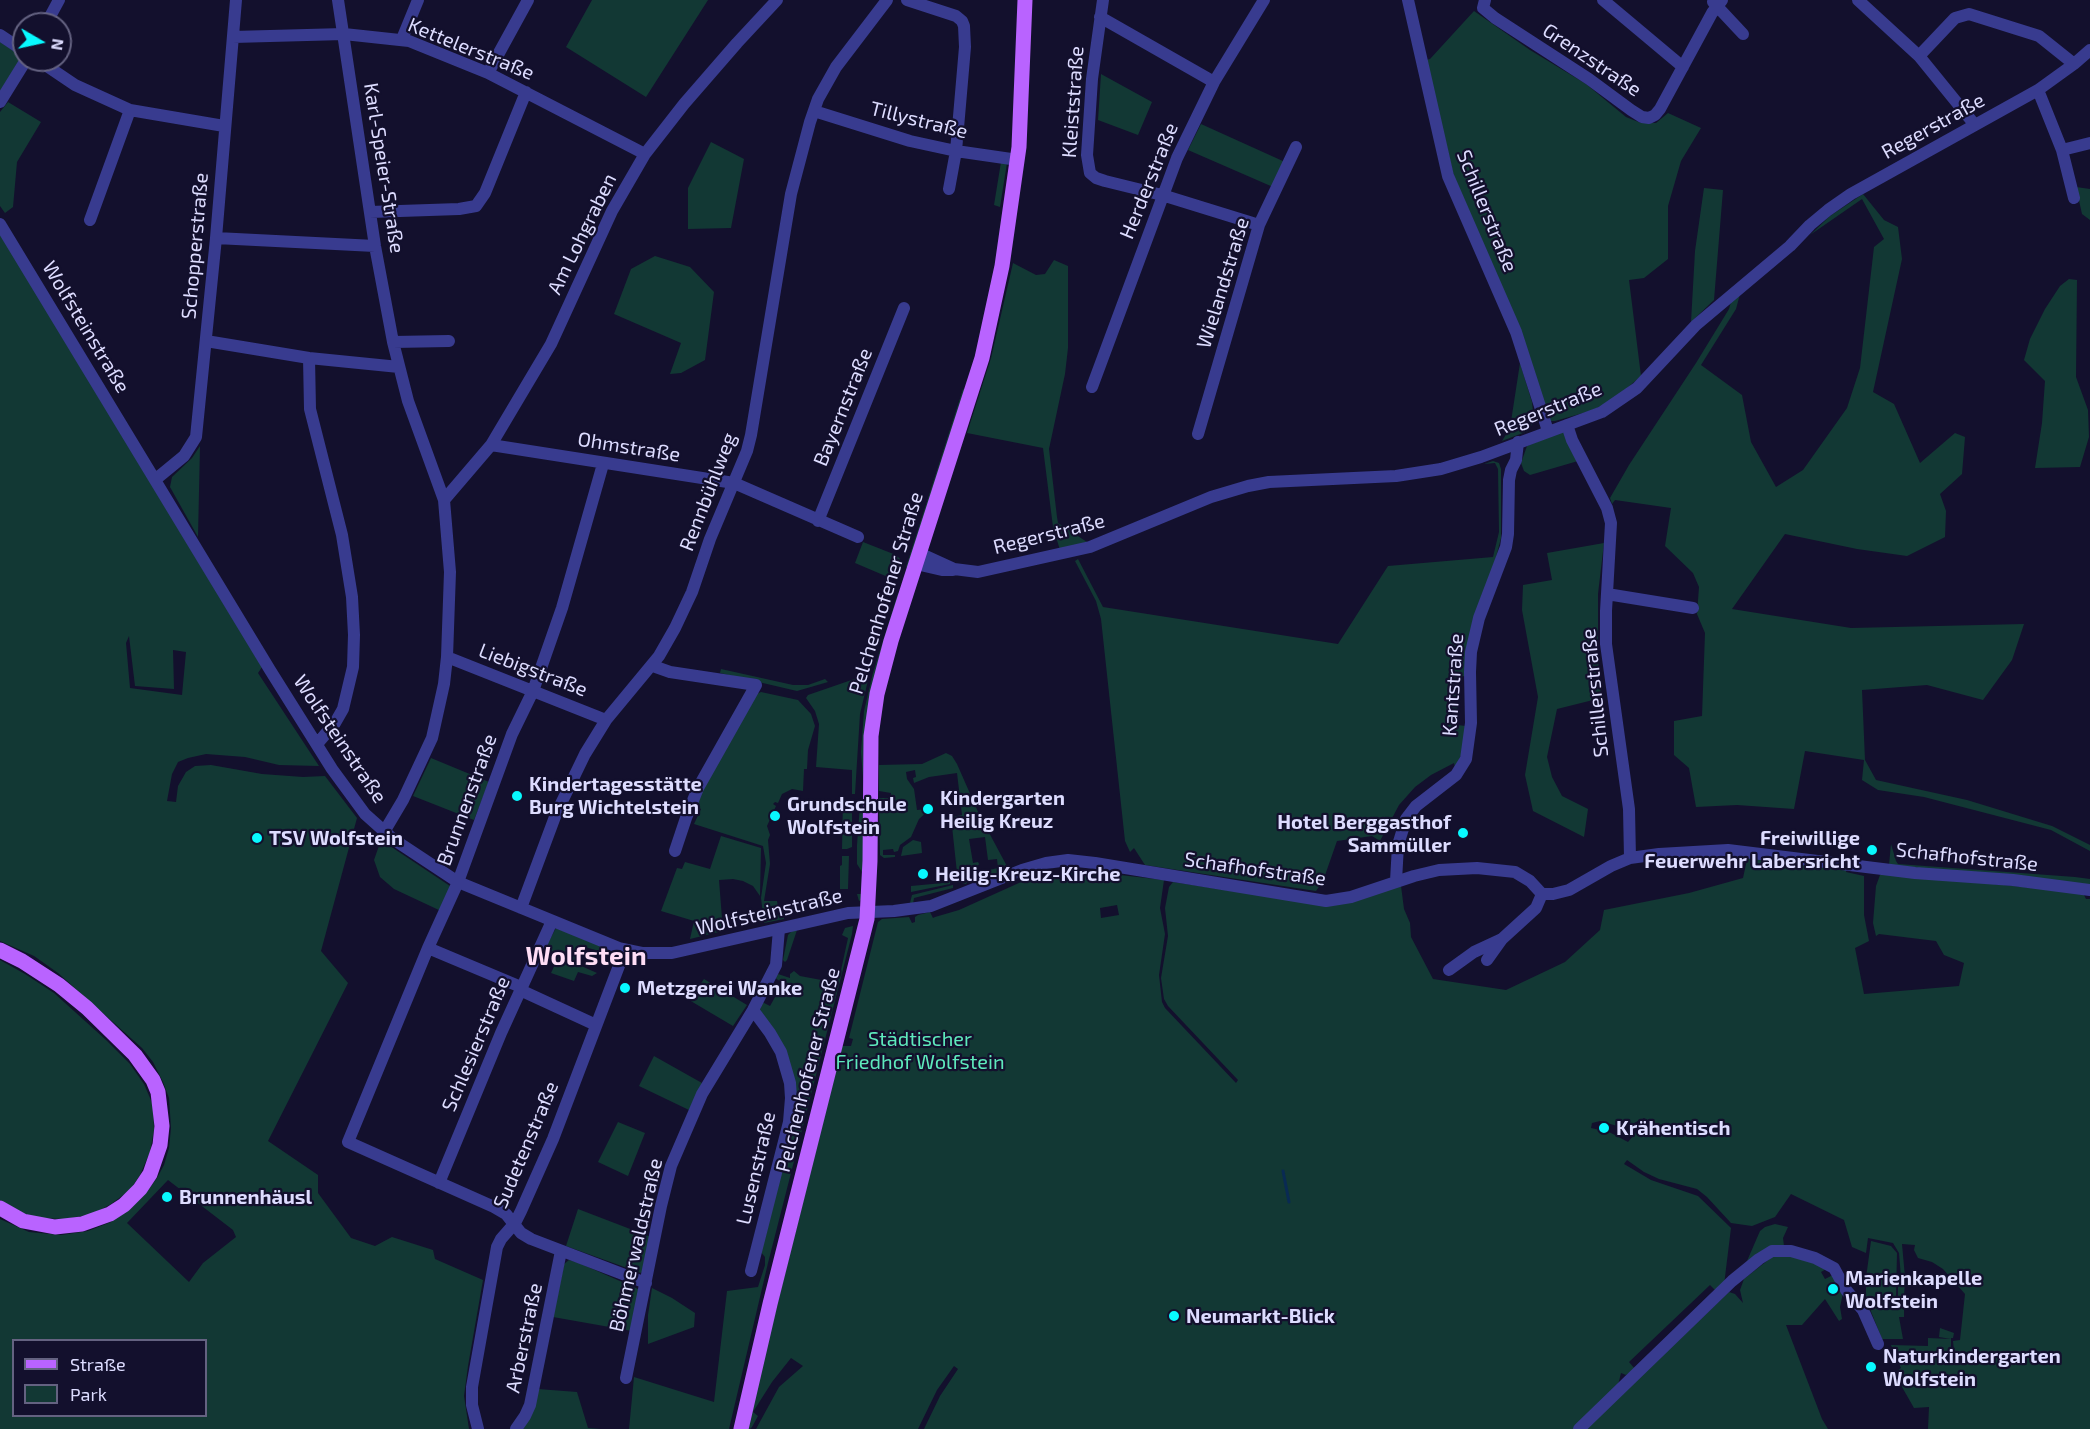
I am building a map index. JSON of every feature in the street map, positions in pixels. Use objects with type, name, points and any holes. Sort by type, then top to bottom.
[{"type":"main road","name":"Pelchenhofener Straße","points":[[741,1429],[868,912],[870,751],[873,717],[888,650],[982,358],[1002,266],[1018,160],[1024,69],[1025,0]]},
{"type":"main road","points":[[0,950],[59,985],[87,1008],[135,1055],[153,1080],[158,1092],[162,1126],[160,1145],[150,1174],[140,1189],[124,1205],[110,1214],[82,1224],[55,1227],[23,1221],[0,1208]]},
{"type":"street","name":"Schopperstraße","points":[[156,479],[184,456],[196,437],[236,0]]},
{"type":"street","name":"Karl-Speier-Straße","points":[[338,0],[375,246],[393,342],[408,401],[444,500],[450,572],[447,657],[442,695],[432,738],[403,800],[384,832]]},
{"type":"street","points":[[402,39],[418,0]]},
{"type":"street","points":[[488,73],[528,0]]},
{"type":"street","name":"Am Lohgraben","points":[[444,500],[491,445],[551,344],[612,211],[645,154],[692,95],[777,0]]},
{"type":"street","name":"Rennbühlweg","points":[[521,908],[556,814],[585,754],[606,720],[653,666],[684,611],[710,539],[747,451],[755,417],[791,194],[814,111],[836,67],[887,0]]},
{"type":"street","points":[[907,0],[945,12],[962,21],[965,31],[956,151],[949,189]]},
{"type":"street","name":"Kleiststraße","points":[[1103,0],[1093,69],[1088,168],[1096,178],[1162,195],[1259,225]]},
{"type":"street","name":"Herderstraße","points":[[1092,387],[1162,195],[1195,119],[1214,82],[1264,0]]},
{"type":"street","name":"Schillerstraße","points":[[1408,0],[1448,176],[1516,332],[1548,431]]},
{"type":"street","points":[[1603,0],[1683,67],[1717,2],[1743,34]]},
{"type":"street","points":[[1860,1],[1919,56],[1975,126]]},
{"type":"street","name":"Grenzstraße","points":[[1484,2],[1486,12],[1589,79],[1642,117],[1655,115],[1683,67]]},
{"type":"street","points":[[1919,56],[1955,18],[1969,14],[2039,36],[2074,64]]},
{"type":"street","points":[[1100,17],[1214,82]]},
{"type":"street","name":"Kettelerstraße","points":[[232,37],[344,34],[402,39],[488,73],[645,154]]},
{"type":"street","name":"Regerstraße","points":[[917,559],[941,562],[954,569],[978,572],[1070,553],[1118,537],[1211,497],[1248,486],[1269,482],[1416,474],[1456,465],[1611,407],[1637,388],[1696,325],[1837,204],[2038,90],[2090,50]]},
{"type":"street","points":[[0,102],[19,72]]},
{"type":"street","points":[[56,72],[75,85],[130,110],[224,126]]},
{"type":"street","points":[[2038,90],[2062,150],[2074,198]]},
{"type":"street","points":[[370,212],[459,209],[476,206],[485,193],[526,92]]},
{"type":"street","points":[[90,220],[130,110]]},
{"type":"street","name":"Tillystraße","points":[[814,111],[901,138],[956,151],[1018,160]]},
{"type":"street","points":[[2062,150],[2090,143]]},
{"type":"street","name":"Wielandstraße","points":[[1198,434],[1259,225],[1296,147]]},
{"type":"street","name":"Wolfsteinstraße","points":[[0,224],[316,744],[365,814],[384,832],[458,882],[625,950],[652,954],[672,953],[837,915],[868,912]]},
{"type":"street","points":[[216,238],[375,246]]},
{"type":"street","name":"Bayernstraße","points":[[818,521],[903,308]]},
{"type":"street","points":[[206,340],[309,358],[399,367]]},
{"type":"street","points":[[393,342],[448,341]]},
{"type":"street","points":[[309,358],[310,409],[342,536],[352,597],[354,635],[353,667],[343,709],[335,723],[316,744]]},
{"type":"street","name":"Schillerstraße","points":[[1567,425],[1572,440],[1602,496],[1612,529],[1607,594],[1607,655],[1629,809],[1630,858]]},
{"type":"street","name":"Kantstraße","points":[[1396,881],[1398,845],[1406,819],[1425,798],[1456,776],[1466,759],[1471,723],[1471,652],[1479,618],[1506,547],[1511,470],[1516,460],[1518,442]]},
{"type":"street","name":"Ohmstraße","points":[[491,445],[734,483],[858,537]]},
{"type":"street","name":"Kantstraße","points":[[1504,448],[1504,460],[1511,470]]},
{"type":"street","name":"Brunnenstraße","points":[[439,1183],[348,1142],[428,948],[458,882],[512,734],[533,691],[562,608],[603,464]]},
{"type":"street","points":[[1607,594],[1693,608]]},
{"type":"street","name":"Liebigstraße","points":[[447,657],[606,720]]},
{"type":"street","points":[[653,666],[670,672],[756,685],[698,788],[675,851]]},
{"type":"street","name":"Schafhofstraße","points":[[868,912],[931,906],[1030,867],[1068,860],[1326,901],[1352,897],[1396,881],[1439,870],[1487,868],[1523,876],[1542,894],[1553,894],[1564,892],[1630,858],[1659,854],[1739,850],[1916,873],[2013,880],[2090,890]]},
{"type":"street","points":[[1487,960],[1502,939],[1536,908],[1542,894]]},
{"type":"street","name":"Schlesierstraße","points":[[439,1183],[520,988],[552,921]]},
{"type":"street","name":"Böhmerwaldstraße","points":[[626,1378],[666,1183],[678,1146],[702,1094],[753,1010],[776,966],[779,929]]},
{"type":"street","points":[[1449,970],[1474,952],[1502,939]]},
{"type":"street","points":[[428,948],[520,988],[596,1025]]},
{"type":"street","name":"Sudetenstraße","points":[[478,1429],[472,1405],[472,1387],[494,1259],[501,1239],[514,1223],[553,1139],[625,950]]},
{"type":"street","name":"Lusenstraße","points":[[751,1271],[789,1122],[791,1104],[790,1083],[781,1052],[753,1010]]},
{"type":"street","points":[[439,1183],[503,1212],[525,1236],[646,1283]]},
{"type":"street","points":[[1579,1429],[1745,1270],[1767,1254],[1778,1250],[1806,1255],[1829,1264],[1838,1273],[1846,1290],[1863,1310],[1878,1344]]},
{"type":"street","name":"Arberstraße","points":[[516,1429],[530,1405],[561,1251]]},
{"type":"green space","points":[[592,0],[708,0],[646,97],[566,47]]},
{"type":"green space","points":[[1474,11],[1530,50],[1586,84],[1626,117],[1641,123],[1656,123],[1668,113],[1701,128],[1681,161],[1668,206],[1668,259],[1644,278],[1629,280],[1641,376],[1612,401],[1590,411],[1555,421],[1550,421],[1455,181],[1426,60],[1430,59]]},
{"type":"green space","points":[[0,42],[12,50],[14,72],[0,95]]},
{"type":"green space","points":[[1101,74],[1152,102],[1138,135],[1098,120]]},
{"type":"green space","points":[[8,102],[41,122],[17,162],[13,207],[5,213],[0,206],[0,112]]},
{"type":"green space","points":[[1201,124],[1285,162],[1273,187],[1188,150]]},
{"type":"green space","points":[[711,142],[744,159],[731,228],[688,229],[688,188]]},
{"type":"green space","points":[[1001,162],[1007,163],[1000,207],[994,205]]},
{"type":"green space","points":[[2076,187],[2090,189],[2090,220],[2082,214]]},
{"type":"green space","points":[[1704,188],[1723,190],[1714,300],[1691,322],[1695,251]]},
{"type":"green space","points":[[1863,194],[1884,220],[1898,227],[1902,259],[1873,392],[1894,404],[1920,463],[1955,433],[1965,437],[1962,474],[1940,494],[1946,511],[1945,537],[1907,556],[1857,549],[1785,534],[1732,609],[1851,628],[2024,624],[2012,660],[1983,700],[1927,685],[1862,690],[1865,760],[1876,780],[1967,800],[2052,826],[2090,845],[2090,851],[2051,830],[1924,797],[1878,790],[1862,780],[1864,760],[1805,751],[1794,809],[1737,805],[1696,807],[1689,768],[1674,755],[1674,721],[1702,716],[1705,633],[1697,614],[1699,587],[1693,573],[1665,546],[1671,508],[1615,500],[1612,504],[1610,498],[1696,363],[1731,302],[1740,294],[1736,309],[1701,365],[1742,395],[1751,442],[1776,487],[1803,470],[1847,408],[1860,368],[1874,247],[1884,239],[1862,199],[1810,235],[1830,216]]},
{"type":"green space","points":[[0,234],[262,667],[258,673],[319,766],[279,765],[245,757],[206,754],[188,758],[178,762],[172,774],[167,801],[176,802],[178,786],[186,772],[195,766],[211,765],[262,774],[325,776],[357,818],[321,951],[348,983],[268,1141],[318,1175],[318,1193],[351,1238],[375,1246],[392,1237],[433,1250],[435,1259],[483,1280],[464,1396],[469,1429],[0,1429],[0,1219],[29,1232],[61,1235],[88,1231],[111,1222],[149,1189],[157,1178],[169,1148],[171,1128],[169,1098],[153,1062],[142,1048],[58,973],[34,956],[0,941]],"holes":[[[129,636],[135,686],[174,689],[173,650],[186,652],[182,695],[130,688],[126,643]],[[168,1180],[233,1230],[236,1237],[203,1263],[189,1282],[127,1223]]]},
{"type":"green space","points":[[655,256],[690,267],[714,292],[705,360],[681,373],[670,374],[681,343],[614,314],[631,269]]},
{"type":"green space","points":[[1054,260],[1068,266],[1068,348],[1065,374],[1049,449],[1058,523],[1087,542],[1060,550],[1053,527],[1043,448],[967,433],[991,358],[1013,263],[1036,275],[1045,274]]},
{"type":"green space","points":[[2069,279],[2077,280],[2076,377],[2088,410],[2089,437],[2080,467],[2035,468],[2042,423],[2045,381],[2024,360],[2030,339],[2045,309],[2060,286]]},
{"type":"green space","points":[[1520,363],[1532,402],[1534,421],[1528,431],[1502,441],[1510,428]]},
{"type":"green space","points":[[963,389],[966,390],[909,568],[906,567]]},
{"type":"green space","points":[[1563,431],[1578,461],[1530,475],[1524,471],[1521,463],[1527,446]]},
{"type":"green space","points":[[200,446],[198,537],[170,487],[172,477],[192,458]]},
{"type":"green space","points":[[1493,461],[1499,463],[1501,469],[1501,538],[1465,676],[1458,677],[1457,725],[1466,726],[1462,753],[1455,768],[1454,763],[1431,775],[1415,787],[1399,805],[1380,841],[1372,836],[1337,841],[1323,881],[1316,891],[1145,865],[1134,848],[1130,852],[1125,841],[1101,619],[1096,601],[1075,561],[1078,559],[1103,607],[1338,644],[1388,566],[1493,557],[1499,532],[1498,469],[1495,463],[1484,464]]},
{"type":"green space","points":[[863,542],[896,555],[900,559],[895,580],[855,563]]},
{"type":"green space","points":[[1604,543],[1598,594],[1598,659],[1601,698],[1557,709],[1547,757],[1552,777],[1562,796],[1588,809],[1584,837],[1533,811],[1525,775],[1538,697],[1522,610],[1523,585],[1552,580],[1547,553]]},
{"type":"green space","points":[[898,593],[901,595],[864,790],[861,752],[864,711],[873,673]]},
{"type":"green space","points":[[721,669],[793,685],[808,685],[825,679],[828,682],[797,691],[720,673]]},
{"type":"green space","points":[[866,675],[869,676],[860,714],[855,794],[852,794],[852,770],[816,767],[819,724],[815,711],[806,698],[808,695]]},
{"type":"green space","points":[[761,692],[798,700],[811,714],[815,726],[808,750],[807,769],[804,769],[803,791],[792,789],[782,794],[778,803],[773,804],[776,806],[767,826],[770,835],[768,840],[770,864],[764,901],[777,901],[778,907],[768,909],[768,916],[783,914],[784,919],[764,923],[761,898],[766,863],[763,846],[694,824],[701,809],[695,806],[718,760],[757,694]]},
{"type":"green space","points":[[946,753],[952,756],[957,764],[979,814],[1009,870],[976,886],[980,872],[998,868],[997,859],[988,860],[985,837],[969,839],[973,863],[978,862],[979,864],[966,884],[958,882],[951,817],[962,815],[957,773],[929,777],[914,783],[915,770],[906,772],[907,779],[914,789],[917,810],[927,809],[928,811],[919,819],[911,837],[900,845],[898,851],[883,850],[883,855],[895,855],[895,857],[884,858],[880,855],[879,798],[890,798],[891,793],[879,791],[879,765],[922,764]]},
{"type":"green space","points":[[431,758],[489,782],[474,820],[413,796]]},
{"type":"green space","points":[[843,799],[852,800],[852,847],[847,849],[842,849]]},
{"type":"green space","points":[[860,804],[863,805],[863,869],[861,900],[859,901],[857,894],[861,894],[862,872],[857,864]]},
{"type":"green space","points":[[721,836],[761,848],[760,896],[753,886],[743,881],[719,880],[723,931],[690,939],[694,921],[661,911],[677,868],[682,869],[685,862],[710,869]]},
{"type":"green space","points":[[381,840],[450,886],[441,911],[394,889],[380,877],[374,860]]},
{"type":"green space","points":[[913,840],[921,842],[922,853],[901,856],[903,847]]},
{"type":"green space","points":[[1891,844],[1898,864],[2075,877],[2090,879],[2090,885],[1889,865]]},
{"type":"green space","name":"Städtischer Friedhof Wolfstein","points":[[1748,855],[1846,868],[1846,872],[1864,876],[1864,915],[1869,941],[1855,948],[1864,994],[1959,986],[1964,963],[1944,955],[1936,941],[1879,934],[1876,936],[1873,923],[1876,886],[1880,875],[1885,873],[2083,893],[2086,899],[2090,899],[2090,1429],[1928,1429],[1929,1407],[1914,1408],[1894,1373],[1901,1368],[1891,1345],[1928,1346],[1928,1338],[1951,1339],[1951,1349],[1955,1360],[1953,1341],[1960,1340],[1965,1294],[1943,1269],[1932,1262],[1918,1258],[1914,1250],[1915,1245],[1902,1244],[1905,1277],[1901,1277],[1899,1253],[1893,1243],[1868,1238],[1866,1253],[1852,1247],[1844,1220],[1791,1194],[1775,1217],[1752,1226],[1731,1223],[1697,1189],[1659,1179],[1627,1160],[1624,1164],[1651,1180],[1698,1196],[1731,1228],[1724,1285],[1717,1292],[1710,1285],[1629,1362],[1635,1369],[1626,1375],[1621,1373],[1618,1385],[1625,1391],[1729,1292],[1735,1294],[1743,1303],[1740,1290],[1744,1279],[1772,1257],[1785,1254],[1828,1268],[1821,1272],[1825,1279],[1835,1274],[1843,1293],[1840,1307],[1842,1319],[1839,1321],[1825,1299],[1802,1325],[1786,1325],[1822,1419],[1828,1429],[924,1429],[940,1396],[958,1369],[954,1366],[937,1390],[918,1429],[756,1429],[779,1387],[803,1366],[791,1358],[753,1412],[758,1416],[752,1427],[746,1429],[842,1046],[851,1046],[853,1039],[849,1038],[878,922],[882,919],[909,917],[912,923],[918,915],[930,912],[933,918],[959,910],[1030,878],[1076,870],[1164,880],[1160,908],[1165,934],[1159,975],[1162,1002],[1165,1008],[1236,1083],[1238,1080],[1164,999],[1161,978],[1168,936],[1165,908],[1169,887],[1173,882],[1312,903],[1401,886],[1411,937],[1433,979],[1506,990],[1565,962],[1600,930],[1604,910],[1689,893],[1743,878]],"holes":[[[1117,905],[1119,915],[1101,918],[1100,908]],[[1644,1118],[1648,1121],[1647,1127],[1637,1131],[1628,1142],[1609,1132],[1591,1128],[1592,1123],[1600,1121],[1624,1128]]]},
{"type":"green space","points":[[842,856],[849,856],[848,889],[840,889]]},
{"type":"green space","points":[[951,877],[950,884],[911,892],[911,886],[943,883],[943,878]]},
{"type":"green space","points":[[953,885],[953,888],[914,898],[913,904],[910,903],[912,895]]},
{"type":"green space","points":[[853,926],[768,1263],[729,1429],[629,1429],[634,1377],[714,1402],[727,1291],[758,1287],[765,1265],[765,1257],[760,1251],[795,1087],[760,1010],[762,1002],[770,1006],[783,983],[775,978],[778,974],[790,978],[790,974],[794,971],[800,976],[832,982],[831,972],[841,970],[848,938],[842,935],[845,928]]},
{"type":"green space","points":[[556,928],[613,950],[613,955],[585,947],[579,965],[597,973],[592,976],[578,972],[574,981],[551,973],[559,956],[545,948]]},
{"type":"green space","points":[[797,930],[785,962],[783,960],[788,935]]},
{"type":"green space","points":[[0,960],[54,993],[106,1040],[130,1064],[144,1084],[153,1105],[154,1130],[150,1152],[140,1175],[130,1190],[93,1214],[65,1219],[38,1218],[25,1214],[0,1200]]},
{"type":"green space","points":[[704,979],[747,1005],[733,1026],[689,1000]]},
{"type":"green space","points":[[654,1056],[702,1083],[689,1110],[639,1086]]},
{"type":"green space","points":[[618,1122],[645,1133],[628,1176],[598,1162]]},
{"type":"green space","points":[[578,1209],[651,1237],[646,1267],[641,1273],[566,1246]]},
{"type":"green space","points":[[1775,1224],[1788,1227],[1783,1238],[1784,1246],[1747,1261],[1760,1231]]},
{"type":"green space","points":[[1871,1241],[1891,1246],[1897,1253],[1896,1296],[1898,1296],[1898,1279],[1905,1281],[1904,1296],[1899,1297],[1900,1303],[1904,1303],[1904,1317],[1899,1317],[1903,1339],[1882,1339],[1866,1299],[1866,1278]]},
{"type":"green space","points":[[569,1260],[638,1289],[639,1295],[632,1331],[553,1317],[564,1264]]},
{"type":"green space","points":[[652,1288],[695,1313],[694,1327],[648,1344],[648,1315]]},
{"type":"green space","points":[[1940,1328],[1954,1333],[1951,1338],[1939,1337]]},
{"type":"green space","points":[[538,1389],[577,1392],[588,1428],[601,1429],[523,1429],[533,1411]]},
{"type":"waterway","points":[[1283,1171],[1289,1202]]},
{"type":"place","name":"Kindertagesstätte Burg Wichtelstein","points":[[517,796]]},
{"type":"place","name":"Kindergarten Heilig Kreuz","points":[[928,809]]},
{"type":"place","name":"Grundschule Wolfstein","points":[[775,816]]},
{"type":"place","name":"Hotel Berggasthof Sammüller","points":[[1463,833]]},
{"type":"place","name":"TSV Wolfstein","points":[[257,838]]},
{"type":"place","name":"Freiwillige Feuerwehr Labersricht","points":[[1872,850]]},
{"type":"place","name":"Heilig-Kreuz-Kirche","points":[[923,874]]},
{"type":"place","name":"Metzgerei Wanke","points":[[625,988]]},
{"type":"place","name":"Krähentisch","points":[[1604,1128]]},
{"type":"place","name":"Brunnenhäusl","points":[[167,1197]]},
{"type":"place","name":"Marienkapelle Wolfstein","points":[[1833,1289]]},
{"type":"place","name":"Neumarkt-Blick","points":[[1174,1316]]},
{"type":"place","name":"Naturkindergarten Wolfstein","points":[[1871,1367]]},
{"type":"district","name":"Wolfstein","points":[[586,956]]}]
